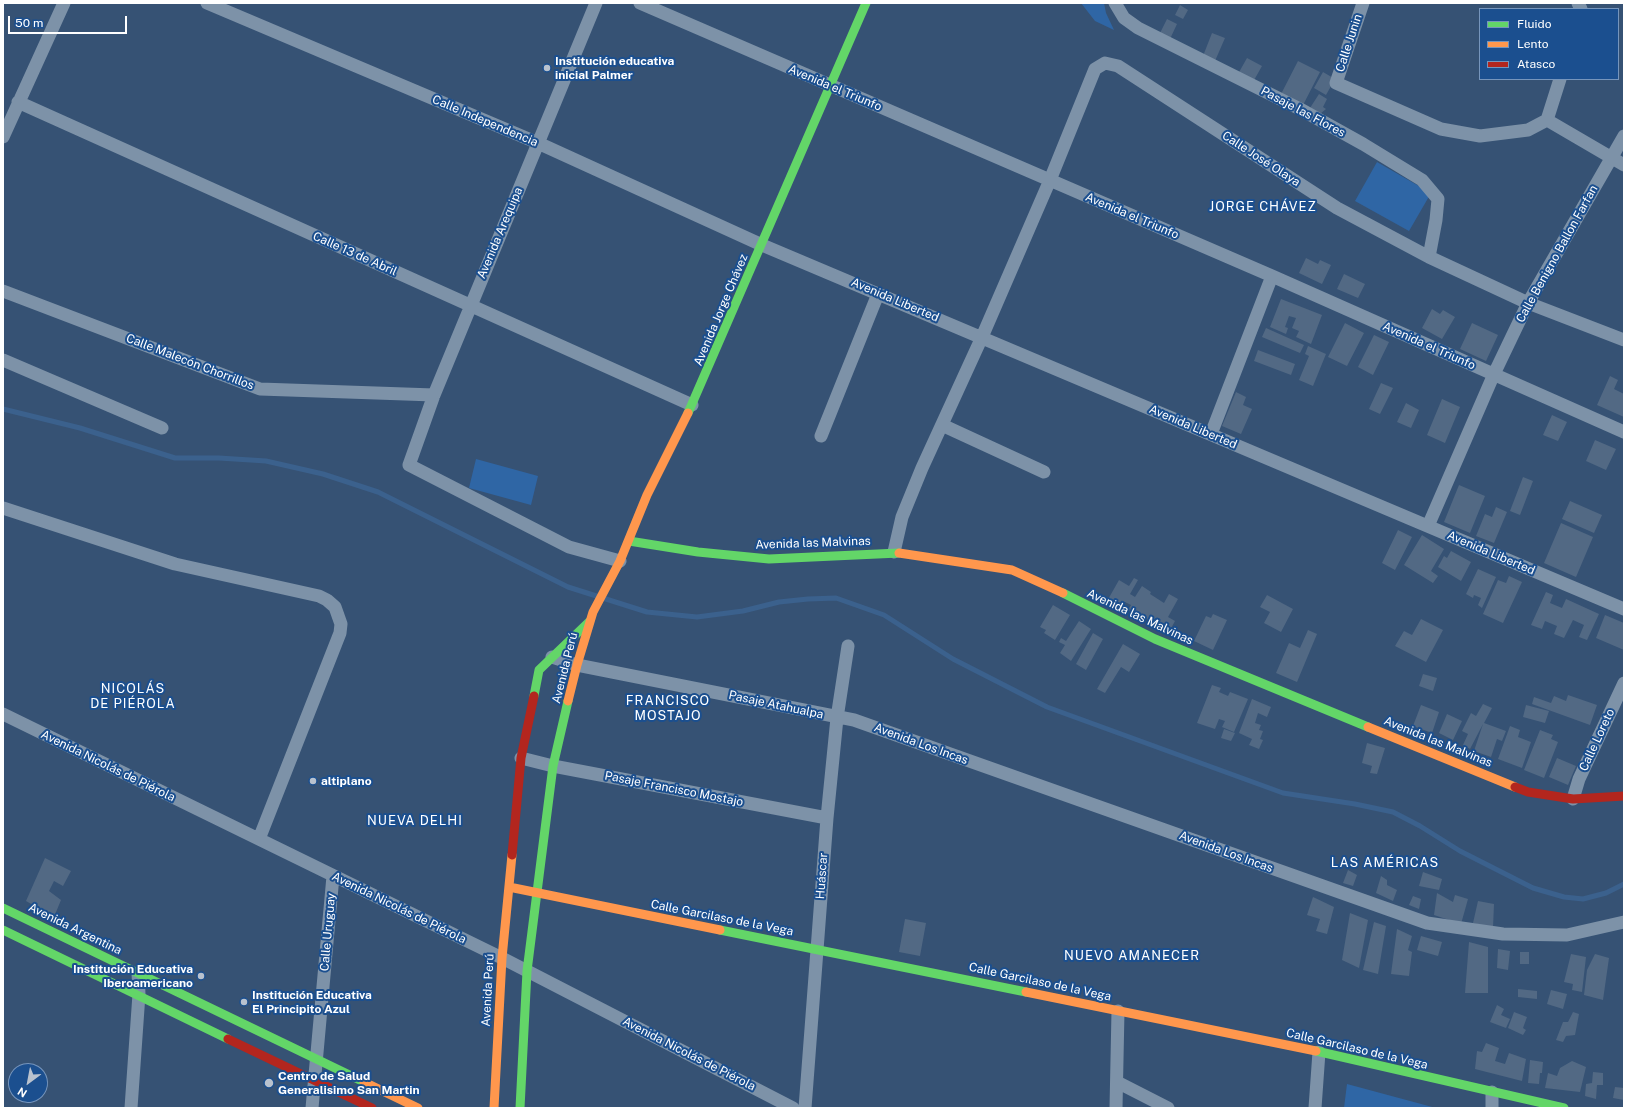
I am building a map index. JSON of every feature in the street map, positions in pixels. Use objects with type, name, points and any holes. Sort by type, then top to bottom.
[{"type":"street","points":[[3,137],[64,3]]},
{"type":"street","name":"Calle Independencia","points":[[206,3],[538,144],[762,245]]},
{"type":"street","name":"Avenida Arequipa","points":[[596,3],[470,306],[434,395],[409,465],[569,547],[620,561]]},
{"type":"street","name":"Avenida el Triunfo","points":[[640,3],[1272,276],[1624,432]]},
{"type":"street","name":"Avenida Jorge Chávez","points":[[589,622],[620,561],[647,495],[692,405],[866,3]]},
{"type":"street","name":"Pasaje las Flores","points":[[1115,3],[1124,18],[1138,28],[1300,109],[1363,144],[1422,180],[1438,199],[1436,220],[1429,257]]},
{"type":"street","name":"Calle Junin","points":[[1363,3],[1336,83],[1441,129],[1480,136],[1528,130],[1547,120]]},
{"type":"street","name":"Calle José Olaya","points":[[1050,180],[1095,69],[1105,63],[1118,66],[1337,208],[1429,257],[1528,303],[1624,340]]},
{"type":"street","points":[[1560,80],[1547,120],[1624,165]]},
{"type":"street","name":"Calle 13 de Abril","points":[[18,102],[692,405]]},
{"type":"street","name":"Calle Benigno Ballon Farfan","points":[[1428,526],[1494,374],[1528,303],[1624,136]]},
{"type":"street","points":[[894,552],[902,517],[922,468],[982,336],[1050,180]]},
{"type":"street","name":"Avenida Liberted","points":[[762,245],[982,336],[1624,609]]},
{"type":"street","points":[[1211,434],[1272,276]]},
{"type":"street","name":"Calle Malecón Chorrillos","points":[[3,291],[260,389],[434,395]]},
{"type":"street","points":[[821,436],[878,294]]},
{"type":"street","points":[[3,360],[162,428]]},
{"type":"street","points":[[942,426],[1044,472]]},
{"type":"street","points":[[3,508],[175,564],[318,596],[327,600],[335,607],[341,624],[340,633],[259,839]]},
{"type":"street","name":"Avenida las Malvinas","points":[[629,541],[698,552],[769,559],[894,552],[1012,570],[1034,578],[1155,639],[1528,792],[1573,799],[1624,796]]},
{"type":"street","name":"Avenida Perú","points":[[494,1108],[502,958],[521,758],[539,670],[589,622]]},
{"type":"street","name":"Avenida Perú","points":[[520,1108],[527,971],[553,766],[577,665],[589,622]]},
{"type":"street","name":"Huáscar","points":[[805,1108],[827,818],[837,718],[848,646]]},
{"type":"street","name":"Pasaje Atahualpa","points":[[552,657],[577,665],[837,718]]},
{"type":"street","name":"Calle Loreto","points":[[1573,799],[1582,772],[1624,683]]},
{"type":"street","name":"Avenida Nicolás de Piérola","points":[[3,714],[502,958],[793,1108]]},
{"type":"street","name":"Avenida Los Incas","points":[[837,718],[854,720],[1427,923],[1503,934],[1567,935],[1624,922]]},
{"type":"street","name":"Pasaje Francisco Mostajo","points":[[521,758],[553,766],[827,818]]},
{"type":"street","name":"Calle Uruguay","points":[[312,1108],[332,876]]},
{"type":"street","name":"Calle Garcilaso de la Vega","points":[[509,887],[1319,1052],[1564,1108]]},
{"type":"street","name":"Avenida Argentina","points":[[4,910],[138,973],[195,1011],[315,1081],[372,1108]]},
{"type":"street","name":"Avenida Argentina","points":[[3,930],[139,994],[195,1011],[317,1059],[418,1108]]},
{"type":"street","points":[[130,1108],[139,994],[138,973]]},
{"type":"street","points":[[1116,1108],[1118,1011]]},
{"type":"street","points":[[1315,1108],[1319,1052]]},
{"type":"street","points":[[1117,1082],[1168,1108]]},
{"type":"street","points":[[1492,1092],[1492,1108]]},
{"type":"shaded area","points":[[1081,3],[1104,3],[1106,13],[1114,30],[1095,21]]},
{"type":"shaded area","points":[[1377,162],[1431,193],[1409,231],[1355,201]]},
{"type":"shaded area","points":[[476,459],[538,476],[531,505],[469,488]]},
{"type":"shaded area","points":[[1347,1084],[1436,1108],[1344,1108]]},
{"type":"building","points":[[1180,5],[1188,10],[1183,19],[1175,15]]},
{"type":"building","points":[[1167,19],[1177,24],[1170,39],[1160,33]]},
{"type":"building","points":[[1212,33],[1225,38],[1215,61],[1203,56]]},
{"type":"building","points":[[1247,58],[1262,66],[1253,82],[1238,74]]},
{"type":"building","points":[[1298,61],[1320,72],[1302,107],[1280,96]]},
{"type":"building","points":[[1323,72],[1335,79],[1326,95],[1314,88]]},
{"type":"building","points":[[1319,94],[1327,99],[1323,107],[1326,109],[1320,114],[1310,108]]},
{"type":"building","points":[[1306,258],[1318,264],[1320,260],[1331,265],[1322,284],[1299,273]]},
{"type":"building","points":[[1344,274],[1365,284],[1358,298],[1337,289]]},
{"type":"building","points":[[1281,299],[1322,315],[1311,344],[1296,337],[1299,331],[1292,328],[1296,318],[1289,316],[1285,327],[1288,328],[1286,334],[1270,327]]},
{"type":"building","points":[[1432,309],[1440,314],[1443,310],[1455,317],[1442,339],[1422,328]]},
{"type":"building","points":[[1345,323],[1364,333],[1347,366],[1328,357]]},
{"type":"building","points":[[1472,323],[1498,335],[1486,361],[1460,349]]},
{"type":"building","points":[[1266,328],[1304,345],[1300,353],[1262,337]]},
{"type":"building","points":[[1374,335],[1389,342],[1373,375],[1358,367]]},
{"type":"building","points":[[1308,346],[1326,354],[1313,386],[1299,380],[1309,356],[1305,354]]},
{"type":"building","points":[[1258,350],[1295,364],[1291,375],[1254,361]]},
{"type":"building","points":[[1610,376],[1618,380],[1614,389],[1624,394],[1624,417],[1597,405]]},
{"type":"building","points":[[1381,383],[1393,388],[1380,414],[1369,409]]},
{"type":"building","points":[[1236,392],[1246,397],[1243,405],[1252,409],[1241,434],[1222,426]]},
{"type":"building","points":[[1442,399],[1460,407],[1445,443],[1427,435]]},
{"type":"building","points":[[1406,403],[1419,410],[1411,428],[1397,422]]},
{"type":"building","points":[[1552,415],[1567,422],[1558,441],[1543,435]]},
{"type":"building","points":[[1595,440],[1616,449],[1606,470],[1586,461]]},
{"type":"building","points":[[1523,477],[1533,481],[1520,515],[1510,511]]},
{"type":"building","points":[[1459,485],[1485,496],[1470,533],[1444,522]]},
{"type":"building","points":[[1570,501],[1602,515],[1594,533],[1562,519]]},
{"type":"building","points":[[1496,507],[1507,512],[1494,543],[1476,536],[1485,514],[1492,517]]},
{"type":"building","points":[[1561,523],[1593,537],[1576,577],[1544,563]]},
{"type":"building","points":[[1398,530],[1412,537],[1395,570],[1382,563]]},
{"type":"building","points":[[1422,535],[1444,549],[1431,571],[1438,576],[1433,583],[1404,565]]},
{"type":"building","points":[[1451,551],[1471,562],[1461,581],[1438,567],[1444,556],[1447,558]]},
{"type":"building","points":[[1478,569],[1496,577],[1482,608],[1478,605],[1481,598],[1474,595],[1473,598],[1466,594]]},
{"type":"building","points":[[1509,576],[1522,582],[1503,623],[1483,614],[1498,580],[1506,583]]},
{"type":"building","points":[[1134,578],[1138,580],[1130,594],[1135,597],[1142,586],[1151,592],[1150,594],[1164,603],[1169,594],[1178,599],[1168,617],[1175,621],[1169,632],[1138,614],[1137,616],[1128,610],[1131,605],[1125,602],[1120,611],[1106,603],[1119,580],[1129,586]]},
{"type":"building","points":[[1546,592],[1553,595],[1550,603],[1562,608],[1566,599],[1599,614],[1587,640],[1579,637],[1584,625],[1573,620],[1564,638],[1554,634],[1557,626],[1545,621],[1542,629],[1531,625]]},
{"type":"building","points":[[1267,595],[1293,609],[1281,632],[1264,623],[1270,612],[1260,607]]},
{"type":"building","points":[[1053,605],[1070,615],[1055,640],[1044,633],[1046,630],[1040,627]]},
{"type":"building","points":[[1213,614],[1227,620],[1213,650],[1194,641],[1206,616],[1211,618]]},
{"type":"building","points":[[1605,615],[1624,623],[1624,650],[1596,638]]},
{"type":"building","points":[[1421,619],[1443,630],[1426,662],[1395,646],[1404,631],[1412,635]]},
{"type":"building","points":[[1079,621],[1091,629],[1071,661],[1060,653],[1065,645],[1059,642],[1061,638],[1066,641]]},
{"type":"building","points":[[1308,630],[1317,634],[1297,682],[1276,673],[1289,643],[1300,648]]},
{"type":"building","points":[[1093,633],[1103,639],[1086,670],[1076,664]]},
{"type":"building","points":[[1123,644],[1140,654],[1129,672],[1121,667],[1105,693],[1097,689]]},
{"type":"building","points":[[1423,674],[1437,678],[1433,691],[1419,686]]},
{"type":"building","points":[[1212,685],[1221,688],[1219,692],[1228,696],[1230,692],[1248,699],[1234,732],[1222,727],[1225,721],[1219,719],[1215,729],[1197,723]]},
{"type":"building","points":[[1568,695],[1597,705],[1590,725],[1532,704],[1534,697],[1551,703],[1554,696],[1566,701]]},
{"type":"building","points":[[1252,699],[1271,707],[1267,717],[1258,713],[1255,723],[1261,725],[1259,730],[1263,731],[1260,739],[1263,740],[1259,749],[1249,745],[1252,739],[1239,733]]},
{"type":"building","points":[[1483,704],[1492,708],[1484,723],[1506,731],[1502,741],[1497,739],[1491,757],[1474,751],[1483,724],[1470,749],[1463,745],[1468,734],[1462,731],[1471,713],[1476,716]]},
{"type":"building","points":[[1421,705],[1439,712],[1432,733],[1413,726]]},
{"type":"building","points":[[1526,705],[1549,711],[1545,723],[1523,717]]},
{"type":"building","points":[[1447,714],[1462,721],[1453,740],[1439,733]]},
{"type":"building","points":[[1510,726],[1520,730],[1518,737],[1531,742],[1522,768],[1498,759]]},
{"type":"building","points":[[1224,729],[1235,733],[1231,741],[1221,738]]},
{"type":"building","points":[[1540,730],[1553,735],[1551,739],[1558,742],[1544,778],[1524,770]]},
{"type":"building","points":[[1367,743],[1385,748],[1377,774],[1370,773],[1372,766],[1362,763]]},
{"type":"building","points":[[1557,758],[1576,766],[1568,785],[1549,777]]},
{"type":"building","points":[[45,858],[71,871],[63,886],[54,881],[49,891],[61,900],[54,917],[26,901]]},
{"type":"building","points":[[1348,870],[1357,875],[1353,886],[1343,883]]},
{"type":"building","points":[[1423,872],[1442,879],[1439,890],[1419,886]]},
{"type":"building","points":[[1381,876],[1387,880],[1387,885],[1397,890],[1393,901],[1376,893]]},
{"type":"building","points":[[1437,893],[1453,902],[1455,895],[1468,899],[1461,924],[1434,915]]},
{"type":"building","points":[[1413,896],[1421,899],[1419,909],[1409,905]]},
{"type":"building","points":[[1313,897],[1334,907],[1327,934],[1316,931],[1320,919],[1307,915]]},
{"type":"building","points":[[1478,901],[1494,904],[1493,928],[1473,923]]},
{"type":"building","points":[[1350,913],[1368,920],[1359,968],[1342,960]]},
{"type":"building","points":[[905,919],[926,923],[920,956],[899,952]]},
{"type":"building","points":[[1374,922],[1386,926],[1378,974],[1363,970]]},
{"type":"building","points":[[1397,929],[1412,936],[1408,950],[1412,952],[1409,976],[1391,974]]},
{"type":"building","points":[[1421,936],[1442,942],[1438,956],[1417,950]]},
{"type":"building","points":[[1469,942],[1488,947],[1488,993],[1465,993]]},
{"type":"building","points":[[1498,949],[1510,951],[1508,970],[1497,968]]},
{"type":"building","points":[[1520,952],[1529,952],[1529,964],[1520,964]]},
{"type":"building","points":[[1571,954],[1586,957],[1582,992],[1572,990],[1573,984],[1564,982]]},
{"type":"building","points":[[1595,954],[1609,958],[1603,1000],[1584,995],[1587,970]]},
{"type":"building","points":[[1518,989],[1537,991],[1537,999],[1518,997]]},
{"type":"building","points":[[1551,990],[1567,994],[1563,1009],[1547,1004]]},
{"type":"building","points":[[1497,1005],[1504,1009],[1501,1015],[1510,1019],[1506,1028],[1490,1022]]},
{"type":"building","points":[[1514,1012],[1527,1017],[1523,1028],[1526,1030],[1523,1035],[1508,1028]]},
{"type":"building","points":[[1573,1012],[1579,1014],[1575,1035],[1566,1036],[1563,1042],[1556,1040],[1563,1022],[1568,1022]]},
{"type":"building","points":[[1486,1043],[1499,1048],[1495,1061],[1505,1064],[1509,1053],[1526,1059],[1522,1081],[1475,1069],[1477,1051],[1482,1052]]},
{"type":"building","points":[[1530,1060],[1543,1062],[1539,1084],[1528,1083]]},
{"type":"building","points":[[1572,1061],[1586,1067],[1580,1092],[1545,1088],[1548,1073],[1557,1076],[1560,1068]]},
{"type":"building","points":[[1593,1072],[1603,1073],[1603,1085],[1597,1085],[1596,1099],[1585,1096],[1586,1084],[1592,1083]]},
{"type":"building","points":[[1615,1087],[1624,1088],[1624,1100],[1613,1098]]},
{"type":"waterway","points":[[3,409],[80,428],[175,458],[219,458],[266,461],[323,474],[378,492],[568,587],[647,612],[697,617],[743,611],[779,602],[836,598],[884,615],[953,659],[1047,707],[1283,793],[1355,804],[1393,812],[1420,826],[1460,851],[1533,888],[1564,897],[1583,899],[1606,893],[1624,884]]},
{"type":"traffic: fast","points":[[688,413],[866,3]]},
{"type":"traffic: fast","points":[[629,541],[698,552],[769,559],[899,553]]},
{"type":"traffic: fast","points":[[1063,593],[1155,639],[1368,727]]},
{"type":"traffic: fast","points":[[534,696],[539,670],[589,622]]},
{"type":"traffic: fast","points":[[520,1108],[527,971],[553,766],[568,701]]},
{"type":"traffic: fast","points":[[3,908],[364,1082]]},
{"type":"traffic: fast","points":[[3,930],[228,1039]]},
{"type":"traffic: fast","points":[[720,930],[1026,992]]},
{"type":"traffic: fast","points":[[1316,1051],[1564,1108]]},
{"type":"traffic: slow","points":[[568,701],[593,612],[620,561],[647,495],[688,413]]},
{"type":"traffic: slow","points":[[899,553],[1012,570],[1063,593]]},
{"type":"traffic: slow","points":[[1368,727],[1515,787]]},
{"type":"traffic: slow","points":[[494,1108],[502,958],[512,855]]},
{"type":"traffic: slow","points":[[509,887],[720,930]]},
{"type":"traffic: slow","points":[[1026,992],[1316,1051]]},
{"type":"traffic: slow","points":[[364,1082],[418,1108]]},
{"type":"traffic: jam","points":[[512,855],[521,758],[534,696]]},
{"type":"traffic: jam","points":[[1515,787],[1528,792],[1573,799],[1624,796]]},
{"type":"traffic: jam","points":[[228,1039],[372,1108]]},
{"type":"place","name":"Institución educativa inicial Palmer","points":[[547,68]]},
{"type":"place","name":"altiplano","points":[[313,781]]},
{"type":"place","name":"Institución Educativa Iberoamericano","points":[[201,976]]},
{"type":"place","name":"Institución Educativa El Principito Azul","points":[[244,1002]]},
{"type":"place","name":"Centro de Salud Generalisimo San Martin","points":[[269,1083]]},
{"type":"district","name":"JORGE CHÁVEZ","points":[[1263,207]]},
{"type":"district","name":"NICOLÁS DE PIÉROLA","points":[[133,696]]},
{"type":"district","name":"FRANCISCO MOSTAJO","points":[[668,708]]},
{"type":"district","name":"NUEVA DELHI","points":[[415,821]]},
{"type":"district","name":"LAS AMÉRICAS","points":[[1385,863]]},
{"type":"district","name":"NUEVO AMANECER","points":[[1132,956]]}]
